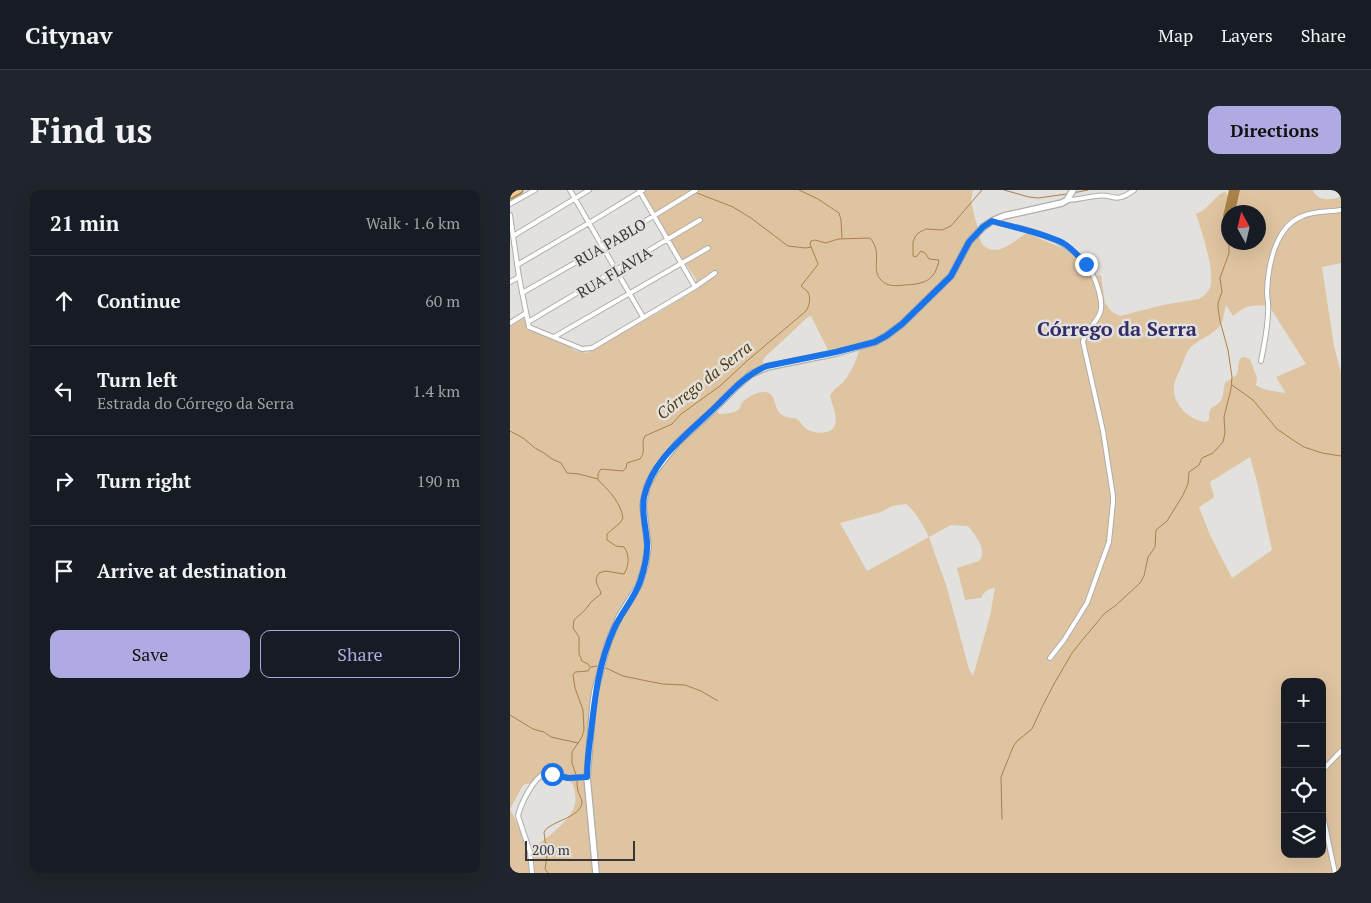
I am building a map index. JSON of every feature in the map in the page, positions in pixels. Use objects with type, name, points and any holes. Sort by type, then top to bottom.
[{"type":"main road","points":[[510,195],[519,190]]},
{"type":"street","points":[[510,204],[535,190]]},
{"type":"street","points":[[570,190],[643,317]]},
{"type":"street","points":[[512,236],[590,190]]},
{"type":"street","points":[[517,264],[589,223],[640,190],[695,287]]},
{"type":"street","name":"RUA PABLO","points":[[522,292],[603,247],[696,190]]},
{"type":"street","points":[[596,873],[587,777],[595,691],[603,661],[619,617],[639,585],[645,566],[647,541],[643,505],[647,486],[655,471],[678,442],[736,387],[760,369],[875,342],[894,331],[951,276],[969,242],[983,227],[992,221],[1004,216],[1055,205],[1070,195],[1078,200],[1099,196],[1121,198],[1134,190]]},
{"type":"street","points":[[1261,361],[1268,311],[1267,292],[1270,271],[1273,255],[1280,236],[1284,229],[1300,216],[1341,210]]},
{"type":"street","points":[[510,216],[512,245],[528,322],[531,328],[578,348],[592,348],[695,287],[714,273]]},
{"type":"street","name":"RUA FLAVIA","points":[[528,322],[700,220]]},
{"type":"street","points":[[992,221],[1050,238],[1072,249],[1093,274],[1102,301],[1101,312],[1085,334],[1083,342],[1104,431],[1114,502],[1109,542],[1087,603],[1064,640],[1050,658]]},
{"type":"street","points":[[554,337],[630,294],[680,262],[708,248]]},
{"type":"street","points":[[510,282],[519,277]]},
{"type":"street","points":[[510,322],[526,313]]},
{"type":"street","points":[[1325,768],[1341,751]]},
{"type":"street","points":[[532,873],[530,852],[519,820],[519,812],[535,782],[542,774],[546,773],[568,778],[587,777]]},
{"type":"street","points":[[1322,813],[1335,873]]},
{"type":"shaded area","points":[[641,190],[973,190],[971,201],[981,243],[987,248],[998,249],[1027,233],[1073,253],[1094,276],[1101,275],[1105,303],[1112,312],[1120,316],[1163,305],[1199,299],[1206,293],[1211,284],[1210,267],[1196,214],[1205,209],[1221,193],[1225,192],[1228,195],[1225,205],[1221,205],[1221,250],[1266,250],[1266,205],[1237,205],[1240,190],[1313,190],[1321,198],[1341,197],[1341,263],[1322,267],[1334,346],[1341,373],[1341,873],[510,873],[510,809],[510,326],[524,318],[529,329],[540,330],[573,347],[573,350],[587,353],[695,290],[696,279],[673,245]],"holes":[[[1226,305],[1233,316],[1250,306],[1269,306],[1306,364],[1276,377],[1285,393],[1256,385],[1257,378],[1250,359],[1241,358],[1237,373],[1225,383],[1221,400],[1211,408],[1209,420],[1206,422],[1200,421],[1188,414],[1179,405],[1174,393],[1174,386],[1189,350],[1194,344],[1221,325]],[[811,316],[830,354],[858,349],[859,351],[849,374],[830,396],[836,416],[836,421],[831,430],[822,433],[814,432],[808,430],[797,419],[785,417],[777,409],[771,395],[765,392],[749,397],[736,411],[722,414],[717,412],[716,409],[755,371],[766,366],[763,362],[764,358]],[[1250,457],[1272,550],[1232,578],[1210,535],[1199,507],[1214,496],[1210,482]],[[906,504],[922,523],[929,537],[867,571],[840,523],[881,512],[892,506]],[[951,525],[968,526],[982,548],[979,561],[957,568],[965,600],[981,598],[987,591],[995,588],[990,616],[973,676],[969,669],[947,588],[929,537]],[[546,773],[568,780],[573,784],[575,793],[575,805],[568,818],[549,836],[532,847],[529,847],[510,809],[525,784],[534,783]]]},
{"type":"shaded area","points":[[1229,190],[1240,190],[1237,205],[1226,205]]},
{"type":"waterway","points":[[799,190],[818,199],[839,213],[842,238]]},
{"type":"waterway","name":"Córrego da Serra","points":[[598,479],[601,469],[623,471],[627,463],[640,459],[643,453],[645,436],[672,424],[681,414],[720,386],[806,311],[810,298],[809,293],[801,286],[818,264],[810,244],[811,241],[815,240],[826,243],[838,239],[870,238],[877,254],[876,270],[883,282],[895,286],[923,282],[935,273],[939,260],[929,259],[921,251],[916,257],[913,256],[915,237],[926,229],[942,230],[951,226],[982,190]]},
{"type":"waterway","name":"Córrego da Serra","points":[[1004,190],[1038,198],[1067,194]]},
{"type":"waterway","name":"Córrego da Serra","points":[[1073,193],[1088,190]]},
{"type":"waterway","points":[[697,193],[733,207],[788,246],[811,247]]},
{"type":"waterway","points":[[1002,819],[1001,777],[1013,747],[1017,741],[1032,729],[1072,653],[1105,613],[1140,583],[1144,576],[1148,557],[1155,547],[1156,530],[1167,521],[1183,495],[1188,484],[1189,472],[1199,465],[1202,458],[1213,453],[1223,442],[1225,433],[1224,417],[1232,377],[1218,303],[1222,292],[1220,278],[1229,250]]},
{"type":"waterway","points":[[1232,385],[1253,400],[1277,429],[1293,440],[1304,447],[1322,453],[1341,456]]},
{"type":"waterway","points":[[510,431],[561,463],[567,473],[598,479]]},
{"type":"waterway","name":"Córrego da Serra","points":[[590,667],[582,661],[579,654],[579,637],[573,628],[574,620],[601,594],[596,582],[599,573],[605,571],[624,574],[628,561],[624,547],[616,546],[607,540],[607,534],[623,518],[617,502],[598,480]]},
{"type":"waterway","points":[[591,667],[597,666]]},
{"type":"waterway","name":"Córrego da Serra","points":[[576,775],[572,763],[572,752],[582,737],[584,730],[583,710],[575,688],[573,675],[575,672],[588,671],[590,668]]},
{"type":"waterway","points":[[606,668],[623,676],[663,684],[685,685],[701,691],[718,701]]},
{"type":"waterway","points":[[510,715],[551,737],[578,743]]},
{"type":"waterway","name":"Córrego da Serra","points":[[548,873],[545,869],[547,856],[544,832],[547,828],[571,816],[580,808],[582,801],[577,779]]},
{"type":"district","name":"Córrego da Serra","points":[[1117,328]]},
{"type":"route","points":[[552,774],[568,778],[587,777],[593,705],[603,661],[619,617],[639,585],[645,566],[648,548],[643,505],[644,496],[651,478],[672,447],[736,387],[760,369],[875,342],[894,331],[951,276],[969,242],[983,227],[992,221],[1022,229],[1064,244],[1072,249],[1086,264]]}]
